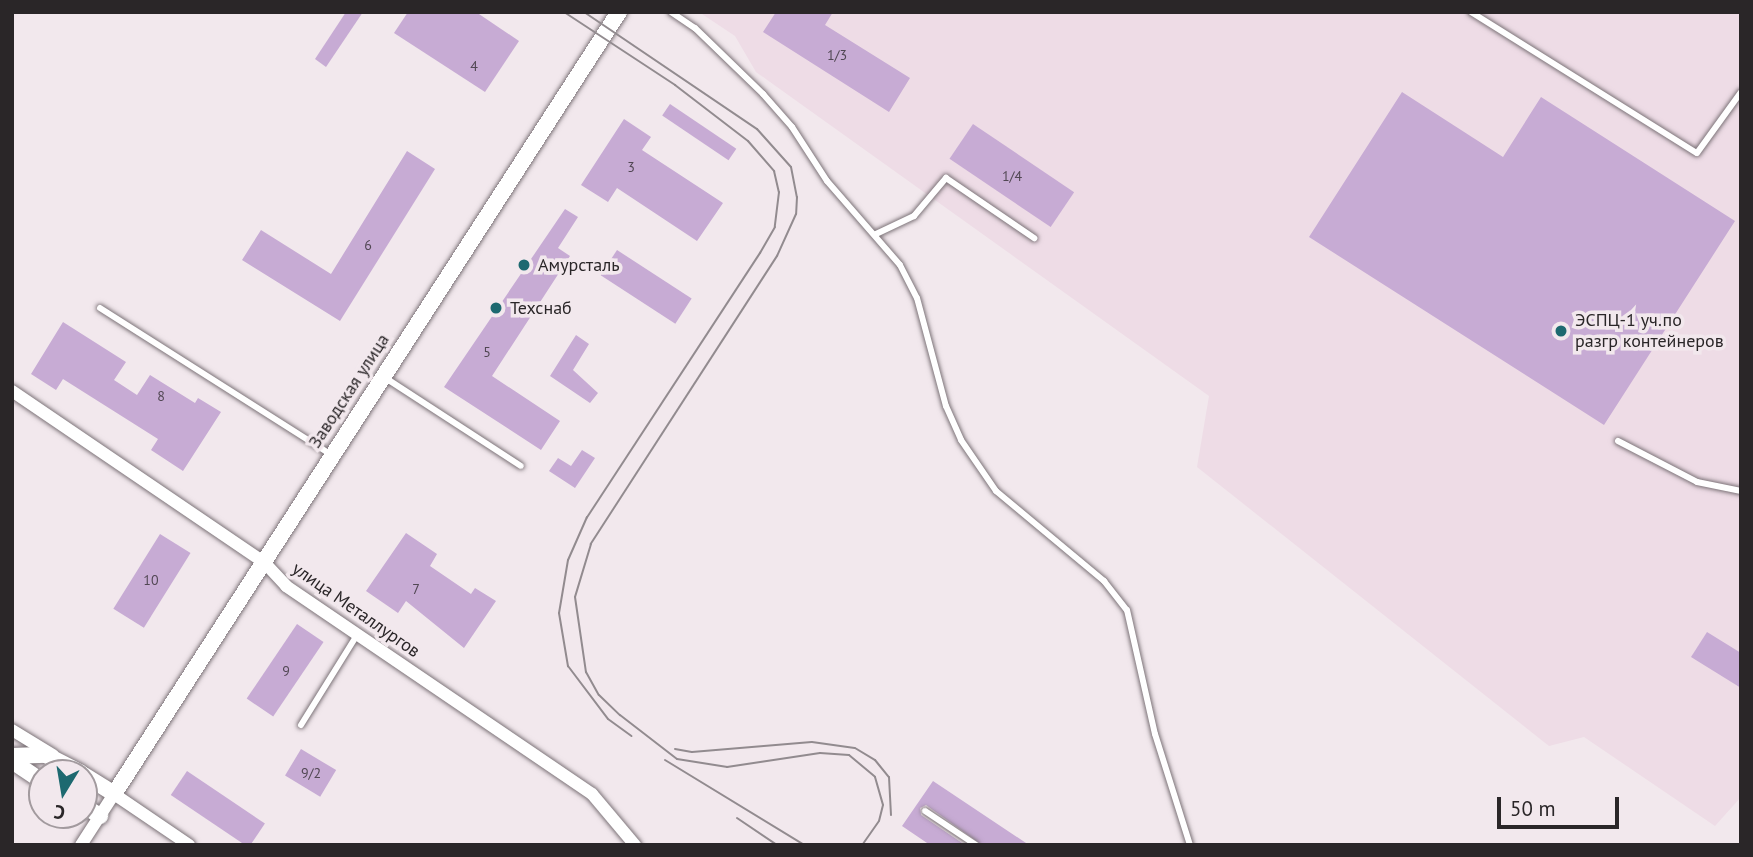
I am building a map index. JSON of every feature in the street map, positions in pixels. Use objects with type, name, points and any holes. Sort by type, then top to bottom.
[{"type":"street","name":"Заводская улица","points":[[114,794],[264,562],[330,454],[619,12]]},
{"type":"street","name":"улица Металлургов","points":[[12,391],[264,562],[286,586],[592,794],[635,845]]},
{"type":"street","points":[[12,730],[59,759]]},
{"type":"street","points":[[12,759],[46,755],[57,759]]},
{"type":"street","points":[[12,759],[28,771]]},
{"type":"street","points":[[98,784],[189,845]]},
{"type":"street","points":[[81,845],[114,794]]},
{"type":"lane","points":[[671,12],[695,28],[763,94],[792,127],[827,181],[876,234],[900,265],[917,298],[946,406],[975,460],[996,491],[1104,581],[1127,610],[1152,723],[1190,845]]},
{"type":"lane","points":[[1471,12],[1697,153],[1741,92]]},
{"type":"lane","points":[[876,234],[914,216],[946,178],[1034,238]]},
{"type":"lane","points":[[100,308],[330,454]]},
{"type":"lane","points":[[382,376],[521,466]]},
{"type":"lane","points":[[1618,441],[1697,482],[1741,491]]},
{"type":"lane","points":[[301,725],[358,633]]},
{"type":"lane","points":[[925,811],[976,845]]},
{"type":"shaded area","points":[[699,12],[1741,12],[1741,797],[1715,826],[1584,737],[1549,746],[1197,467],[1209,396],[756,72],[735,36]]},
{"type":"building","points":[[346,12],[363,12],[326,67],[315,59]]},
{"type":"building","points":[[408,12],[476,12],[519,41],[485,92],[394,33]]},
{"type":"building","points":[[776,12],[833,12],[825,25],[910,78],[889,112],[763,32]]},
{"type":"building","name":"ЭСПЦ-1 уч.по разгр контейнеров","points":[[1402,92],[1503,157],[1541,97],[1735,221],[1604,425],[1309,237]]},
{"type":"building","points":[[670,104],[736,149],[728,160],[662,116]]},
{"type":"building","points":[[624,119],[651,137],[642,150],[723,203],[697,241],[617,188],[608,202],[581,185]]},
{"type":"building","points":[[973,124],[1074,192],[1051,227],[950,159]]},
{"type":"building","points":[[407,151],[435,169],[340,321],[242,260],[261,230],[331,274]]},
{"type":"building","points":[[565,209],[578,217],[558,248],[570,256],[492,376],[560,421],[541,450],[444,387]]},
{"type":"building","points":[[617,250],[692,298],[675,324],[601,275]]},
{"type":"building","points":[[63,322],[126,362],[114,380],[137,395],[150,375],[195,403],[198,398],[221,412],[183,471],[151,450],[158,439],[63,379],[56,390],[31,374]]},
{"type":"building","points":[[576,335],[589,344],[573,370],[598,393],[590,403],[550,376]]},
{"type":"building","points":[[582,450],[595,458],[575,488],[549,471],[558,458],[571,466]]},
{"type":"building","points":[[406,533],[437,554],[430,566],[471,594],[475,588],[496,601],[464,648],[406,601],[398,613],[366,591]]},
{"type":"building","points":[[160,534],[191,553],[144,628],[113,609]]},
{"type":"building","points":[[297,624],[324,642],[273,717],[247,699]]},
{"type":"building","points":[[1707,632],[1741,653],[1741,688],[1691,657]]},
{"type":"building","points":[[301,749],[336,770],[320,797],[285,776]]},
{"type":"building","points":[[187,771],[265,824],[250,845],[245,845],[171,795]]},
{"type":"building","points":[[933,781],[1029,845],[982,845],[926,805],[920,808],[921,815],[965,845],[930,845],[902,826]]},
{"type":"tram line","points":[[564,12],[675,85],[748,141],[774,171],[779,192],[775,227],[587,517],[568,560],[559,613],[568,666],[608,719],[631,736]]},
{"type":"tram line","points":[[584,12],[757,129],[791,167],[797,197],[796,214],[777,256],[591,544],[575,597],[586,672],[599,695],[620,715],[677,759],[727,767],[820,753],[849,755],[875,777],[883,805],[879,821],[862,845]]},
{"type":"tram line","points":[[675,749],[692,752],[812,742],[855,748],[875,760],[889,777],[891,815]]},
{"type":"tram line","points":[[665,760],[804,845]]},
{"type":"tram line","points":[[737,818],[777,845]]},
{"type":"place","name":"Амурсталь","points":[[524,265]]},
{"type":"place","name":"Техснаб","points":[[496,308]]},
{"type":"place","name":"ЭСПЦ-1 уч.по разгр контейнеров","points":[[1561,331]]}]
